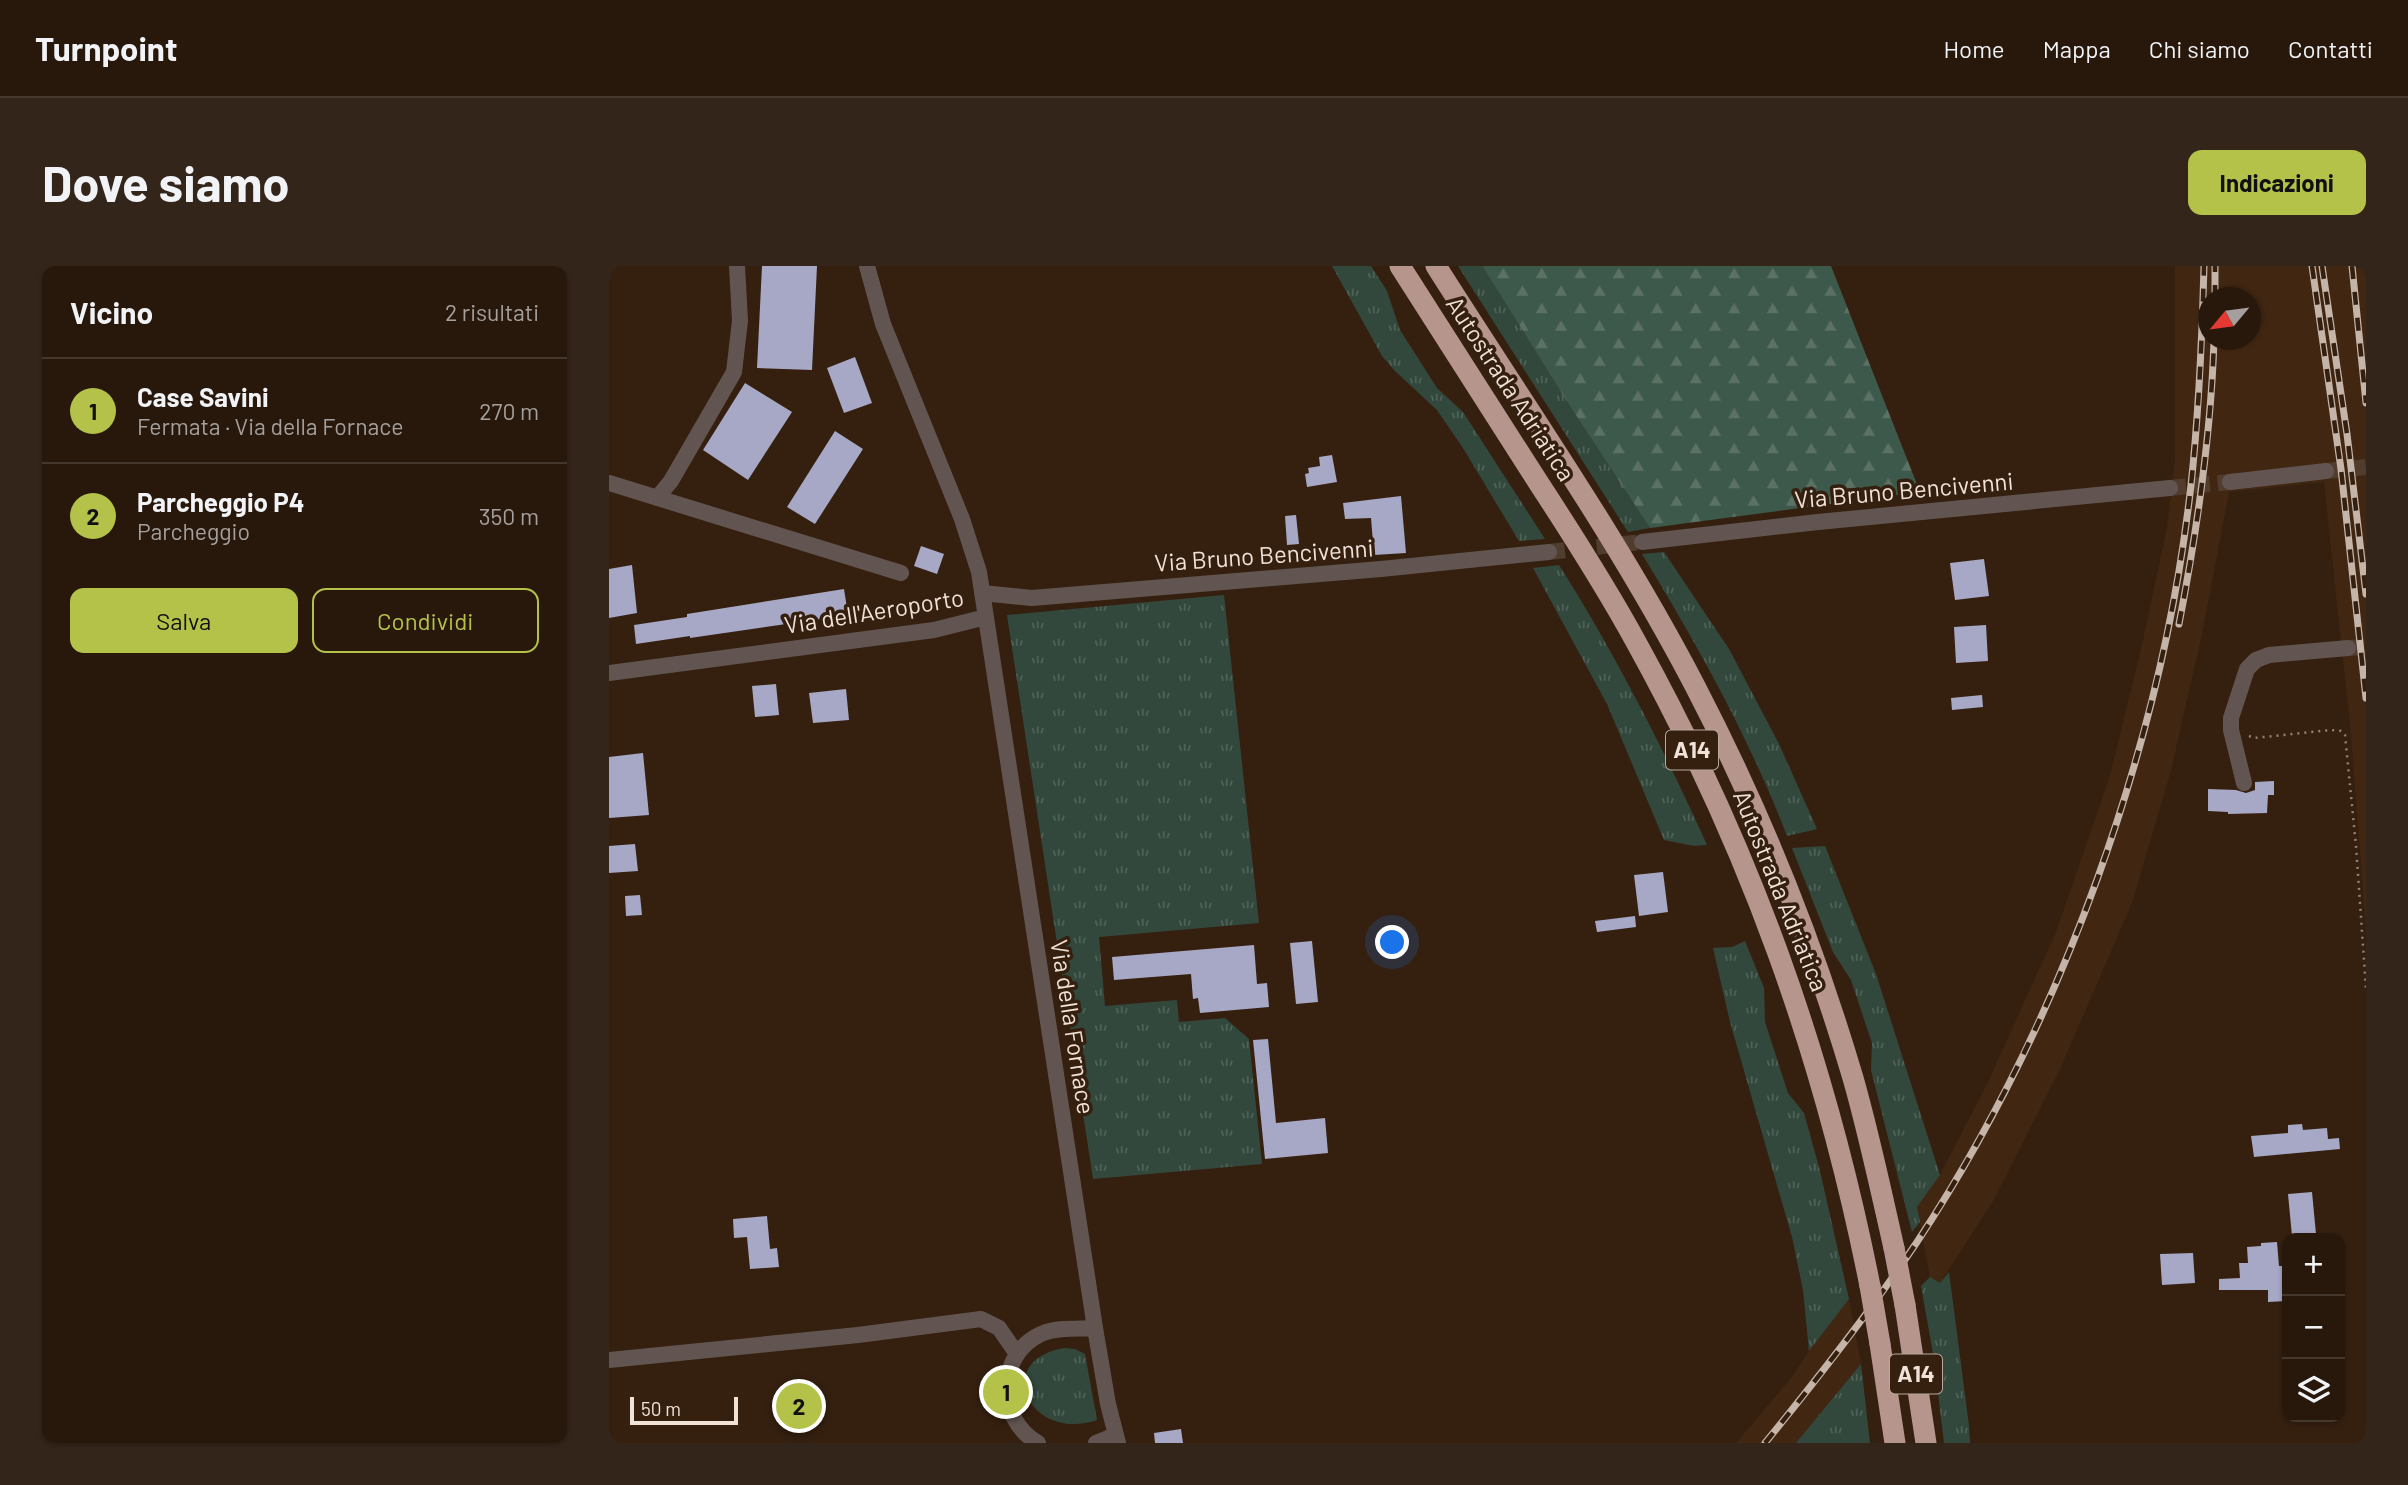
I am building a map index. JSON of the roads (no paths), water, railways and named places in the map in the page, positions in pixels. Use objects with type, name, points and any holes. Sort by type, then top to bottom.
[{"type":"highway","name":"Autostrada Adriatica","points":[[1400,266],[1594,570],[1647,660],[1704,775],[1758,897],[1805,1028],[1852,1199],[1870,1286],[1895,1443]]},
{"type":"highway","name":"Autostrada Adriatica","points":[[1436,266],[1619,552],[1670,639],[1724,743],[1783,878],[1834,1019],[1863,1114],[1905,1305],[1926,1443]]},
{"type":"street","points":[[657,498],[671,481],[734,372],[740,321],[737,266]]},
{"type":"street","name":"Via dell'Aeroporto","points":[[609,673],[934,630],[986,617],[970,542],[892,347],[867,266]]},
{"type":"street","points":[[2230,482],[2326,471]]},
{"type":"street","points":[[609,483],[901,573]]},
{"type":"street","name":"Via Bruno Bencivenni","points":[[1642,542],[2170,488]]},
{"type":"street","name":"Via Bruno Bencivenni","points":[[982,593],[1032,598],[1393,568],[1549,552]]},
{"type":"street","name":"Via della Fornace","points":[[986,617],[1095,1328],[1117,1439]]},
{"type":"street","points":[[2243,783],[2231,730],[2231,718],[2247,669],[2256,660],[2269,655],[2348,648]]},
{"type":"street","points":[[609,1360],[858,1335],[981,1319],[999,1328],[1017,1354]]},
{"type":"street","points":[[1038,1443],[1016,1423],[1007,1402],[1008,1373],[1017,1354],[1028,1342],[1052,1330],[1095,1328]]},
{"type":"street","points":[[1095,1443],[1117,1439]]},
{"type":"tunnel","points":[[2326,471],[2366,467]]},
{"type":"tunnel","points":[[2170,488],[2230,482]]},
{"type":"tunnel","points":[[1549,552],[1642,542]]},
{"type":"tunnel","points":[[2348,648],[2366,647]]},
{"type":"railway","points":[[1765,1443],[1881,1294],[1969,1158],[2016,1068],[2059,975],[2097,879],[2130,781],[2156,682],[2177,583],[2196,430],[2204,266]]},
{"type":"railway","points":[[2215,266],[2215,287]]},
{"type":"railway","points":[[2312,266],[2341,469],[2366,698]]},
{"type":"railway","points":[[2322,266],[2347,434],[2366,594]]},
{"type":"railway","points":[[2352,266],[2366,403]]},
{"type":"railway","points":[[2179,624],[2202,483],[2213,350]]},
{"type":"place","name":"Case Savini","points":[[1006,1392]]},
{"type":"place","name":"Parcheggio P4","points":[[799,1406]]}]
